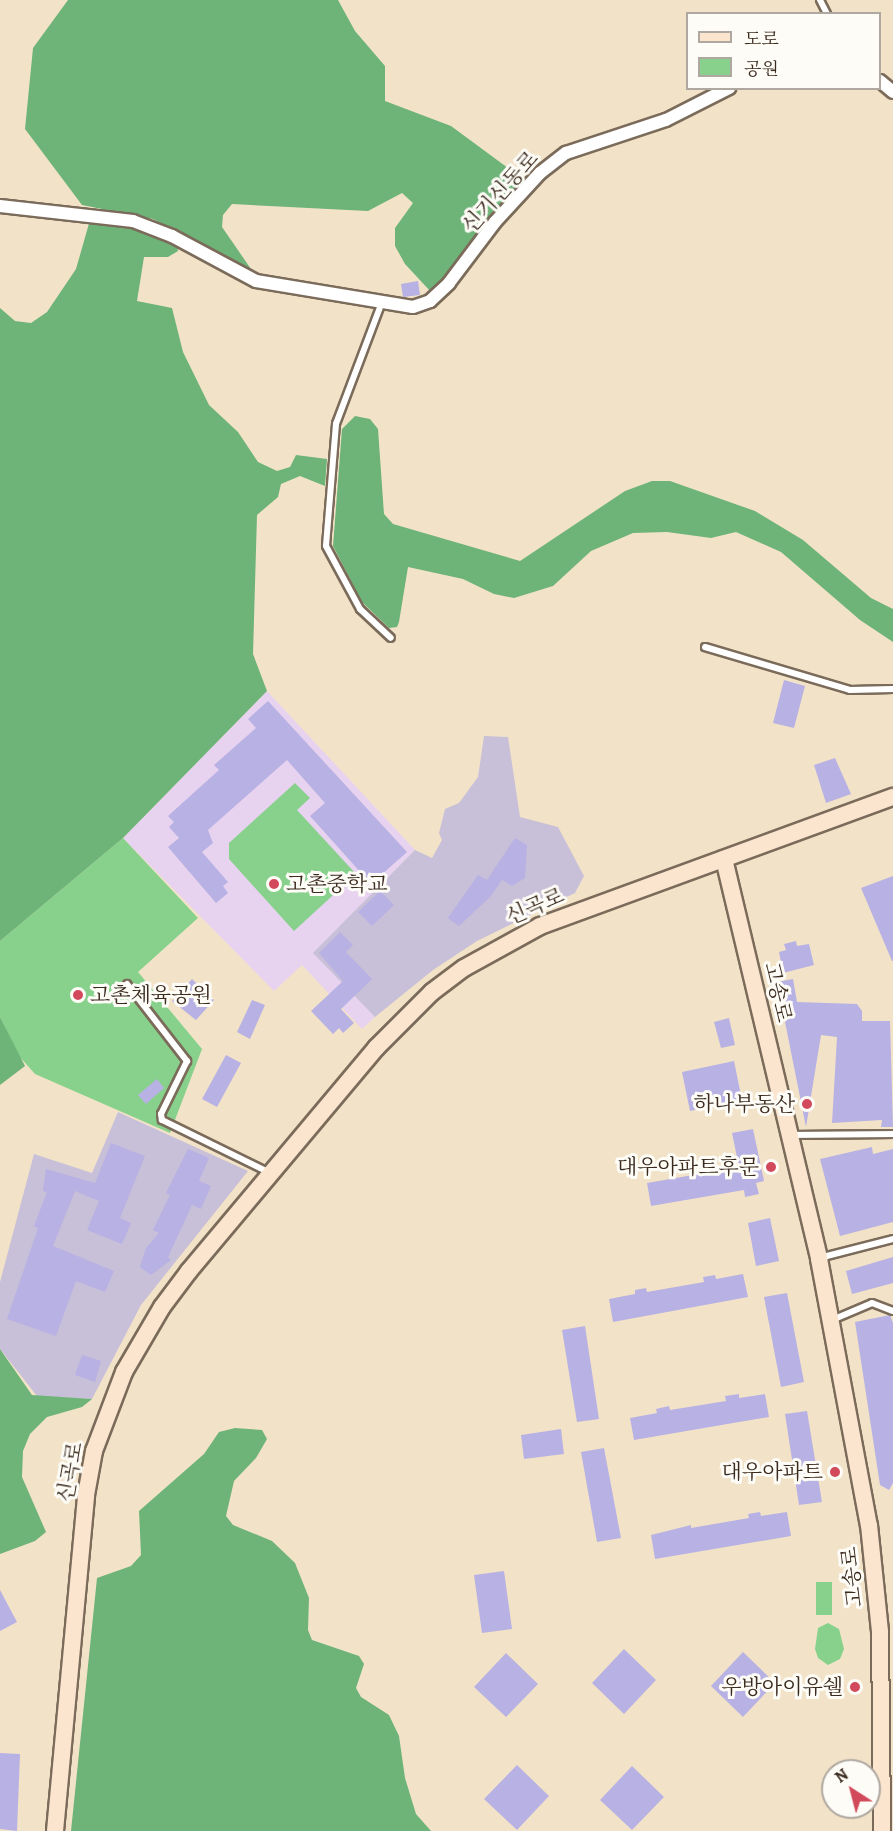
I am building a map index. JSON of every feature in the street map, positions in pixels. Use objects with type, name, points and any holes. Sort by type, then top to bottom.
[{"type":"street","points":[[881,83],[893,92]]},
{"type":"street","name":"신기신동로","points":[[0,206],[133,221],[172,236],[256,280],[413,307],[437,296],[519,195],[566,153],[666,120],[725,90]]},
{"type":"street","name":"신곡로","points":[[55,1831],[86,1495],[94,1451],[124,1372],[162,1306],[270,1173],[402,1020],[464,968],[540,926],[893,797]]},
{"type":"street","name":"고송로","points":[[724,859],[819,1258],[869,1525],[886,1630],[887,1759],[882,1831]]},
{"type":"lane","points":[[382,302],[336,424],[326,546],[360,609],[391,638]]},
{"type":"lane","points":[[705,647],[850,690],[893,689]]},
{"type":"lane","points":[[127,984],[187,1061],[161,1114],[162,1120],[270,1173]]},
{"type":"lane","points":[[789,1135],[893,1134]]},
{"type":"lane","points":[[819,1258],[893,1239]]},
{"type":"lane","points":[[832,1321],[872,1303],[893,1311]]},
{"type":"shaded area","name":"고촌중학교","points":[[267,691],[415,850],[314,953],[375,1017],[362,1029],[302,965],[274,991],[123,838]]},
{"type":"shaded area","points":[[484,736],[508,737],[520,817],[558,827],[584,876],[575,893],[477,941],[433,970],[375,1017],[313,953],[415,850],[432,858],[442,840],[439,833],[445,809],[459,803],[478,777]]},
{"type":"shaded area","points":[[118,1112],[248,1171],[141,1305],[92,1399],[37,1396],[0,1349],[0,1282],[34,1154],[92,1173]]},
{"type":"green space","points":[[68,0],[338,0],[355,31],[385,66],[385,101],[451,126],[520,177],[522,183],[431,292],[405,264],[395,246],[395,228],[413,203],[402,193],[368,211],[232,204],[223,215],[222,227],[251,269],[249,272],[153,219],[82,205],[25,129],[33,48]]},
{"type":"green space","points":[[90,220],[136,227],[177,245],[178,251],[168,257],[144,257],[137,301],[172,308],[183,352],[209,405],[238,432],[258,462],[277,471],[290,467],[296,455],[327,459],[325,486],[300,476],[281,484],[278,497],[257,515],[253,654],[267,691],[123,838],[0,941],[0,308],[15,321],[31,323],[47,312],[76,269]]},
{"type":"green space","points":[[355,416],[370,419],[378,429],[384,514],[393,524],[520,561],[625,491],[652,481],[670,481],[755,511],[803,540],[871,598],[893,609],[893,642],[860,620],[781,552],[736,532],[711,538],[667,532],[633,533],[591,551],[553,586],[514,598],[494,594],[463,579],[408,567],[399,622],[397,627],[389,628],[362,602],[333,546],[342,429]]},
{"type":"green space","points":[[295,783],[310,798],[297,810],[356,874],[294,931],[229,859],[229,843]]},
{"type":"green space","name":"고촌체육공원","points":[[123,838],[198,918],[138,972],[202,1049],[170,1133],[35,1074],[19,1056],[0,1017],[0,941]]},
{"type":"green space","points":[[0,1017],[25,1066],[0,1085]]},
{"type":"green space","points":[[0,1349],[32,1395],[92,1399],[82,1407],[47,1417],[30,1434],[23,1451],[22,1477],[46,1532],[35,1541],[0,1554]]},
{"type":"green space","points":[[235,1428],[262,1430],[267,1439],[256,1458],[234,1481],[226,1516],[233,1525],[272,1541],[295,1563],[309,1598],[308,1630],[312,1640],[359,1656],[364,1664],[356,1688],[361,1697],[389,1715],[399,1736],[405,1778],[416,1814],[431,1831],[71,1831],[97,1578],[131,1566],[141,1555],[139,1511],[204,1454],[219,1432]]},
{"type":"green space","points":[[816,1582],[832,1582],[832,1615],[816,1615]]},
{"type":"green space","points":[[828,1623],[839,1629],[844,1649],[840,1659],[828,1665],[818,1658],[815,1649],[818,1628]]},
{"type":"building","points":[[418,281],[420,295],[403,297],[401,284]]},
{"type":"building","points":[[784,680],[805,686],[794,728],[773,723]]},
{"type":"building","points":[[268,701],[407,852],[371,884],[310,816],[325,803],[287,760],[208,830],[213,843],[202,852],[228,882],[223,886],[228,893],[216,903],[168,847],[179,838],[169,827],[174,822],[168,816],[219,770],[214,765],[256,728],[248,719]]},
{"type":"building","points":[[835,758],[851,794],[826,803],[814,765]]},
{"type":"building","points":[[515,838],[527,845],[525,878],[512,886],[502,880],[490,897],[459,926],[448,918],[478,875],[487,880]]},
{"type":"building","points":[[893,876],[893,961],[892,961],[861,888]]},
{"type":"building","points":[[380,891],[394,905],[372,926],[358,912]]},
{"type":"building","points":[[340,932],[353,945],[346,952],[372,979],[341,1009],[354,1023],[343,1033],[339,1028],[333,1034],[311,1011],[343,981],[319,953]]},
{"type":"building","points":[[796,941],[797,946],[809,944],[814,965],[783,973],[779,952],[786,950],[784,944]]},
{"type":"building","points":[[192,979],[214,1000],[196,1020],[172,1001]]},
{"type":"building","points":[[793,979],[797,1002],[857,1004],[862,1011],[862,1021],[890,1021],[893,1127],[881,1127],[882,1120],[832,1123],[837,1037],[821,1035],[806,1127],[777,982]]},
{"type":"building","points":[[252,1000],[265,1005],[250,1039],[237,1032]]},
{"type":"building","points":[[729,1018],[735,1045],[721,1048],[714,1022]]},
{"type":"building","points":[[226,1055],[241,1063],[217,1107],[202,1099]]},
{"type":"building","points":[[734,1061],[742,1100],[690,1111],[682,1072]]},
{"type":"building","points":[[157,1079],[164,1088],[146,1104],[138,1095]]},
{"type":"building","points":[[753,1129],[764,1181],[756,1183],[759,1194],[745,1197],[744,1190],[651,1206],[647,1183],[739,1167],[732,1133]]},
{"type":"building","points":[[111,1143],[145,1156],[120,1218],[131,1223],[122,1244],[87,1230],[99,1201],[75,1191],[53,1246],[114,1271],[105,1292],[76,1281],[56,1336],[7,1319],[38,1228],[34,1226],[47,1192],[43,1191],[46,1169],[95,1183]]},
{"type":"building","points":[[872,1147],[873,1154],[893,1149],[893,1222],[840,1236],[820,1159]]},
{"type":"building","points":[[188,1149],[209,1158],[199,1181],[211,1186],[201,1209],[192,1205],[168,1257],[171,1260],[151,1275],[140,1267],[146,1248],[159,1233],[153,1230],[170,1195],[166,1193]]},
{"type":"building","points":[[770,1218],[779,1261],[756,1266],[748,1223]]},
{"type":"building","points":[[893,1257],[893,1283],[852,1294],[846,1271]]},
{"type":"building","points":[[743,1274],[748,1297],[613,1322],[609,1299],[635,1294],[635,1290],[646,1288],[647,1292],[704,1282],[703,1277],[715,1275],[716,1279]]},
{"type":"building","points":[[787,1293],[804,1382],[781,1387],[764,1297]]},
{"type":"building","points":[[890,1315],[893,1323],[893,1483],[889,1490],[880,1485],[855,1322]]},
{"type":"building","points":[[585,1326],[599,1419],[577,1422],[562,1330]]},
{"type":"building","points":[[82,1355],[101,1361],[95,1382],[75,1375]]},
{"type":"building","points":[[739,1394],[739,1398],[765,1394],[769,1417],[634,1440],[630,1418],[657,1413],[656,1409],[669,1406],[670,1410],[726,1401],[725,1396]]},
{"type":"building","points":[[807,1411],[822,1502],[799,1505],[785,1414]]},
{"type":"building","points":[[561,1429],[564,1454],[524,1459],[521,1435]]},
{"type":"building","points":[[604,1448],[621,1538],[597,1542],[581,1452]]},
{"type":"building","points":[[760,1512],[761,1516],[787,1512],[791,1536],[655,1559],[651,1535],[691,1525],[691,1528],[749,1518],[748,1514]]},
{"type":"building","points":[[504,1571],[512,1629],[482,1633],[474,1575]]},
{"type":"building","points":[[0,1590],[17,1622],[0,1631]]},
{"type":"building","points":[[624,1649],[656,1680],[624,1714],[592,1683]]},
{"type":"building","points":[[743,1652],[775,1683],[743,1717],[711,1686]]},
{"type":"building","points":[[506,1653],[538,1684],[506,1717],[474,1687]]},
{"type":"building","points":[[0,1753],[20,1754],[17,1831],[0,1829]]},
{"type":"building","points":[[517,1765],[549,1796],[517,1830],[484,1799]]},
{"type":"building","points":[[632,1766],[664,1797],[632,1830],[600,1800]]},
{"type":"place","name":"고촌중학교","points":[[274,884]]},
{"type":"place","name":"고촌체육공원","points":[[78,995]]},
{"type":"place","name":"하나부동산","points":[[807,1104]]},
{"type":"place","name":"대우아파트후문","points":[[771,1167]]},
{"type":"place","name":"대우아파트","points":[[835,1472]]},
{"type":"place","name":"우방아이유쉘","points":[[855,1687]]}]
